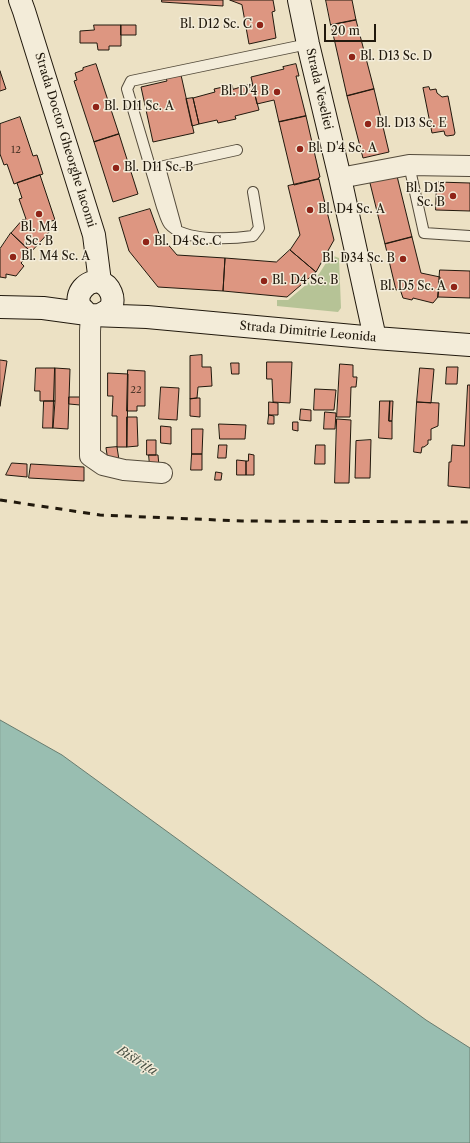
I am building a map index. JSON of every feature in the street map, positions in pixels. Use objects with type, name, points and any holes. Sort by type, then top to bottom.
[{"type":"street","name":"Strada Doctor Gheorghe Iacomi","points":[[20,0],[94,235],[106,289]]},
{"type":"street","name":"Strada Veseliei","points":[[299,0],[375,338]]},
{"type":"street","points":[[340,178],[409,165],[470,166]]},
{"type":"street","points":[[89,310],[110,309],[112,304],[106,289],[89,284],[82,288],[89,310],[90,456],[103,465],[124,470],[162,473]]},
{"type":"street","name":"Strada Dimitrie Leonida","points":[[106,289],[147,317]]},
{"type":"street","name":"Strada Dimitrie Leonida","points":[[0,307],[89,310],[147,317],[375,338],[470,345]]},
{"type":"lane","points":[[253,192],[259,228],[253,236],[235,238],[193,236],[177,230],[169,224],[162,207],[127,89],[131,81],[308,44]]},
{"type":"lane","points":[[177,230],[161,171],[164,166],[237,150]]},
{"type":"lane","points":[[409,165],[424,233],[470,236]]},
{"type":"green space","points":[[331,255],[339,258],[341,308],[338,312],[277,306],[277,300],[288,300],[319,274]]},
{"type":"water","name":"Bistrița","points":[[0,720],[62,755],[426,1020],[470,1048],[470,1143],[0,1143]]},
{"type":"building","points":[[162,0],[223,0],[223,6],[162,2]]},
{"type":"building","name":"Bl. D12 Sc. C","points":[[230,0],[273,0],[275,11],[272,12],[276,38],[249,44],[242,5]]},
{"type":"building","points":[[326,0],[352,0],[356,20],[331,25]]},
{"type":"building","name":"Bl. D13 Sc. D","points":[[356,20],[374,89],[347,96],[331,25]]},
{"type":"building","points":[[94,25],[121,25],[121,46],[109,46],[109,50],[98,50],[97,43],[80,43],[80,31],[94,30]]},
{"type":"building","points":[[121,25],[136,25],[136,35],[121,35]]},
{"type":"building","name":"Bl. D11 Sc. A","points":[[96,64],[119,134],[94,142],[74,81],[77,80],[75,73],[83,70],[83,68]]},
{"type":"building","name":"Bl. D'4 B","points":[[296,64],[299,76],[296,76],[306,116],[279,122],[274,100],[257,104],[251,77],[284,69],[283,67]]},
{"type":"building","points":[[0,71],[6,89],[0,91]]},
{"type":"building","points":[[181,75],[194,133],[153,142],[141,87],[167,81],[166,78]]},
{"type":"building","points":[[252,84],[259,110],[235,116],[236,119],[218,123],[217,120],[199,124],[193,98],[215,92],[214,89],[232,85],[233,89]]},
{"type":"building","points":[[429,87],[430,90],[436,89],[437,93],[442,97],[448,96],[455,133],[454,135],[447,136],[445,135],[444,131],[432,133],[423,88]]},
{"type":"building","name":"Bl. D13 Sc. E","points":[[374,89],[389,152],[363,158],[347,96]]},
{"type":"building","points":[[193,98],[199,124],[192,126],[186,99]]},
{"type":"building","name":"Bl. D'4 Sc. A","points":[[306,116],[320,177],[318,178],[319,179],[294,185],[279,122]]},
{"type":"building","points":[[20,117],[33,156],[37,155],[43,174],[14,184],[7,164],[4,165],[0,154],[0,124]]},
{"type":"building","name":"Bl. D11 Sc. B","points":[[119,134],[138,194],[113,202],[94,142]]},
{"type":"building","name":"Bl. M4 Sc. B","points":[[40,175],[55,220],[48,222],[51,230],[31,252],[11,233],[23,219],[26,219],[19,199],[22,198],[17,183]]},
{"type":"building","points":[[397,176],[412,237],[385,244],[370,183]]},
{"type":"building","name":"Bl. D4 Sc. A","points":[[319,179],[334,240],[316,272],[290,250],[300,235],[288,186]]},
{"type":"building","name":"Bl. D15 Sc. B","points":[[437,182],[470,183],[470,211],[436,210]]},
{"type":"building","name":"Bl. D4 Sc. C","points":[[150,209],[159,234],[177,255],[225,258],[223,291],[158,287],[129,251],[119,218]]},
{"type":"building","name":"Bl. M4 Sc. A","points":[[11,233],[31,252],[21,263],[24,266],[16,276],[6,274],[6,278],[0,277],[0,249]]},
{"type":"building","name":"Bl. D34 Sc. B","points":[[412,237],[421,273],[440,277],[438,297],[433,303],[413,298],[412,300],[403,298],[400,289],[396,290],[385,244]]},
{"type":"building","name":"Bl. D4 Sc. B","points":[[290,250],[316,272],[287,297],[223,291],[225,258],[276,262]]},
{"type":"building","name":"Bl. D5 Sc. A","points":[[440,270],[470,271],[470,298],[438,297]]},
{"type":"building","points":[[202,355],[202,367],[211,367],[212,386],[198,387],[197,398],[190,399],[190,356]]},
{"type":"building","points":[[0,360],[7,361],[0,406]]},
{"type":"building","points":[[267,362],[292,362],[290,403],[273,402],[272,379],[267,379]]},
{"type":"building","points":[[231,363],[239,363],[239,374],[232,374]]},
{"type":"building","points":[[340,364],[353,365],[353,377],[357,377],[356,387],[351,387],[350,417],[337,417]]},
{"type":"building","points":[[447,367],[458,367],[457,384],[446,384]]},
{"type":"building","points":[[36,368],[55,368],[55,401],[40,401],[40,391],[35,391]]},
{"type":"building","points":[[55,368],[70,369],[68,429],[53,428]]},
{"type":"building","points":[[420,368],[434,369],[431,403],[417,402]]},
{"type":"building","points":[[128,370],[145,371],[145,406],[137,406],[137,411],[127,411]]},
{"type":"building","points":[[108,373],[128,374],[127,447],[117,447],[117,416],[112,416],[113,396],[108,396]]},
{"type":"building","points":[[468,385],[470,385],[470,488],[448,486],[449,462],[451,462],[452,445],[464,446]]},
{"type":"building","points":[[161,387],[179,388],[177,420],[159,419]]},
{"type":"building","points":[[315,389],[336,390],[334,410],[314,410]]},
{"type":"building","points":[[69,397],[80,397],[80,405],[69,404]]},
{"type":"building","points":[[200,398],[200,417],[190,416],[190,399]]},
{"type":"building","points":[[44,401],[55,401],[53,428],[43,428]]},
{"type":"building","points":[[380,401],[390,401],[389,421],[392,421],[392,439],[379,438]]},
{"type":"building","points":[[390,401],[393,401],[392,421],[389,421]]},
{"type":"building","points":[[269,402],[278,403],[278,415],[269,415]]},
{"type":"building","points":[[417,402],[439,403],[438,426],[431,429],[431,440],[428,440],[428,444],[422,447],[421,453],[414,452]]},
{"type":"building","points":[[301,409],[311,410],[311,421],[300,420]]},
{"type":"building","points":[[325,412],[336,413],[335,429],[324,429]]},
{"type":"building","points":[[269,415],[274,416],[274,424],[268,424]]},
{"type":"building","points":[[127,417],[137,417],[138,446],[127,447]]},
{"type":"building","points":[[337,419],[351,420],[349,483],[335,483]]},
{"type":"building","points":[[293,422],[298,422],[298,431],[293,430]]},
{"type":"building","points":[[219,424],[246,425],[245,439],[220,439]]},
{"type":"building","points":[[161,426],[171,427],[171,444],[161,443]]},
{"type":"building","points":[[192,429],[203,429],[202,454],[192,454]]},
{"type":"building","points":[[147,440],[156,440],[156,455],[147,455]]},
{"type":"building","points":[[371,440],[370,478],[355,478],[356,441]]},
{"type":"building","points":[[219,445],[227,445],[226,458],[218,458]]},
{"type":"building","points":[[316,445],[325,445],[325,464],[315,464]]},
{"type":"building","points":[[117,447],[119,460],[108,461],[106,448]]},
{"type":"building","points":[[192,454],[202,454],[202,470],[191,470]]},
{"type":"building","points":[[249,454],[254,455],[254,475],[246,475],[246,461],[248,461]]},
{"type":"building","points":[[149,455],[158,455],[159,466],[150,466]]},
{"type":"building","points":[[237,460],[246,461],[246,475],[237,475]]},
{"type":"building","points":[[12,463],[27,464],[27,477],[6,475]]},
{"type":"building","points":[[31,464],[84,467],[84,481],[29,478]]},
{"type":"building","points":[[216,472],[222,473],[221,480],[215,480]]},
{"type":"railway","points":[[0,500],[100,515],[242,521],[470,522]]},
{"type":"place","name":"Bl. D12 Sc. C","points":[[260,25]]},
{"type":"place","name":"Bl. D13 Sc. D","points":[[352,57]]},
{"type":"place","name":"Bl. D'4 B","points":[[277,92]]},
{"type":"place","name":"Bl. D11 Sc. A","points":[[96,107]]},
{"type":"place","name":"Bl. D13 Sc. E","points":[[368,124]]},
{"type":"place","name":"Bl. D'4 Sc. A","points":[[300,149]]},
{"type":"place","name":"Bl. D11 Sc. B","points":[[116,168]]},
{"type":"place","name":"Bl. D15 Sc. B","points":[[453,196]]},
{"type":"place","name":"Bl. D4 Sc. A","points":[[310,210]]},
{"type":"place","name":"Bl. M4 Sc. B","points":[[39,214]]},
{"type":"place","name":"Bl. D4 Sc. C","points":[[146,242]]},
{"type":"place","name":"Bl. M4 Sc. A","points":[[13,257]]},
{"type":"place","name":"Bl. D34 Sc. B","points":[[403,259]]},
{"type":"place","name":"Bl. D4 Sc. B","points":[[264,281]]},
{"type":"place","name":"Bl. D5 Sc. A","points":[[454,287]]}]
